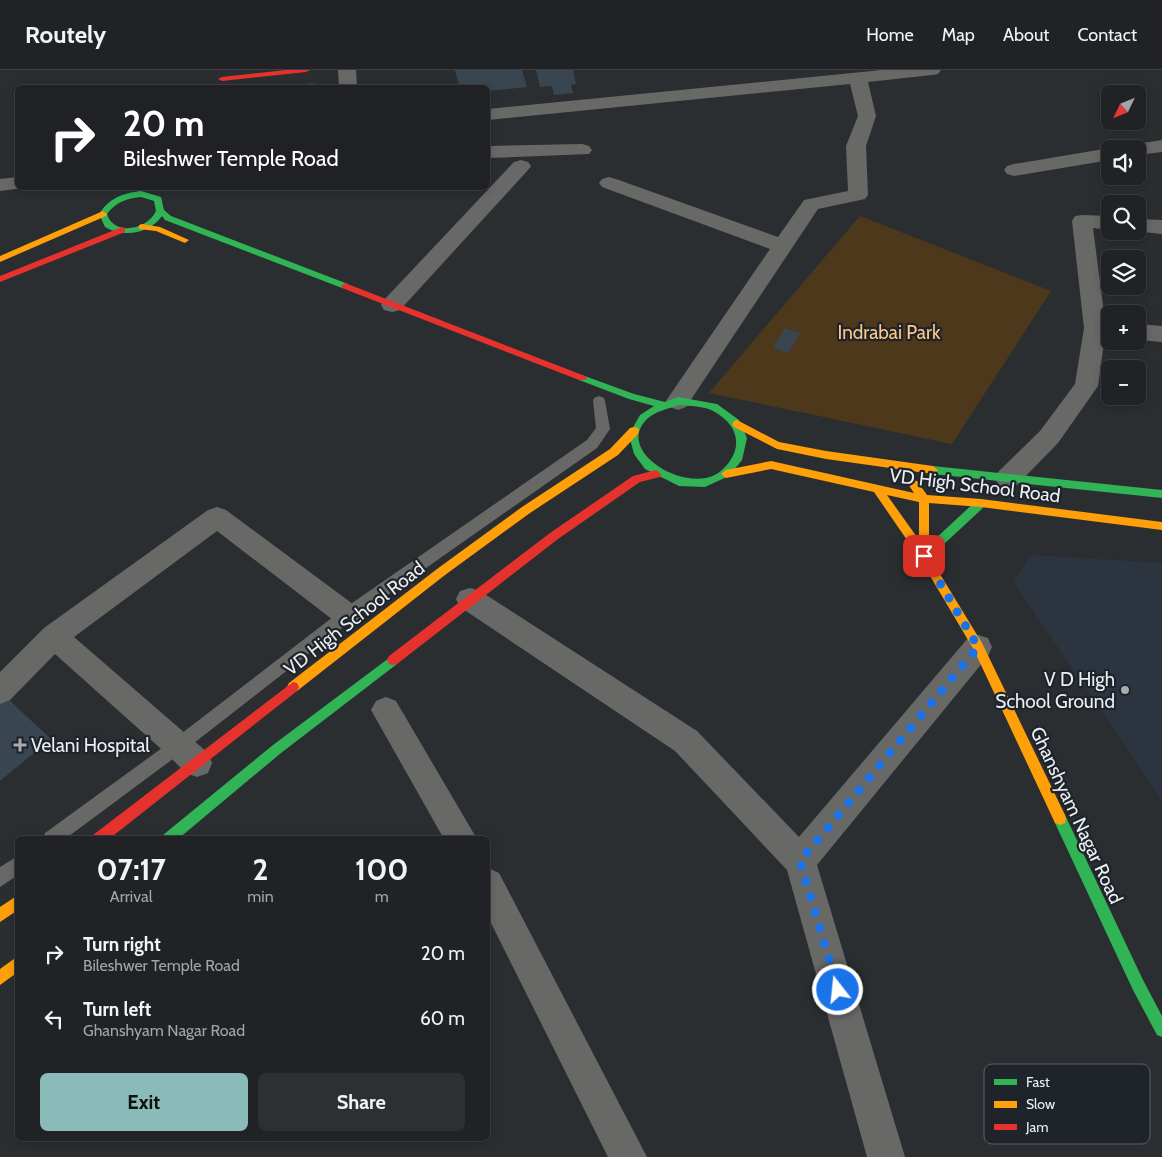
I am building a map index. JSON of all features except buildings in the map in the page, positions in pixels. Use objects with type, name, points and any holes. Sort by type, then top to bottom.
[{"type":"main road","points":[[219,78],[306,70]]},
{"type":"main road","points":[[122,230],[107,225],[103,220],[106,208],[122,193],[150,195],[158,199],[161,208],[168,218],[632,397],[670,402],[695,401],[712,405],[726,413],[738,424],[743,437],[744,450],[738,464],[726,474],[710,481],[692,483],[673,481],[656,474],[644,464],[637,454],[634,443],[635,422],[648,412],[670,402]]},
{"type":"main road","points":[[142,227],[158,218],[168,193]]},
{"type":"main road","points":[[0,259],[103,214]]},
{"type":"main road","points":[[0,279],[122,230],[142,227],[157,228],[194,243]]},
{"type":"main road","points":[[595,400],[615,407]]},
{"type":"main road","name":"VD High School Road","points":[[101,836],[188,754],[526,510],[614,452],[635,422]]},
{"type":"main road","name":"VD High School Road","points":[[738,424],[777,445],[826,456],[900,466],[1162,494]]},
{"type":"main road","name":"VD High School Road","points":[[726,474],[771,465],[924,499],[1162,526]]},
{"type":"main road","points":[[900,466],[924,499],[924,556]]},
{"type":"main road","points":[[172,836],[277,749],[554,536],[638,479],[656,474]]},
{"type":"main road","name":"Ghanshyam Nagar Road","points":[[878,490],[924,556],[978,647],[1138,985],[1162,1030]]},
{"type":"main road","points":[[924,556],[981,504]]},
{"type":"main road","points":[[0,910],[15,902]]},
{"type":"main road","points":[[0,915],[15,902]]},
{"type":"main road","points":[[0,978],[15,966]]},
{"type":"street","points":[[347,70],[348,85]]},
{"type":"street","points":[[490,114],[932,70]]},
{"type":"street","points":[[670,402],[811,204],[858,195],[856,146],[867,116],[858,78]]},
{"type":"street","points":[[1146,148],[1162,146]]},
{"type":"street","points":[[490,152],[582,150]]},
{"type":"street","points":[[1014,170],[1101,156]]},
{"type":"street","points":[[392,305],[521,166]]},
{"type":"street","points":[[0,185],[15,183]]},
{"type":"street","points":[[609,183],[782,246]]},
{"type":"street","points":[[1101,222],[1082,221],[1101,319]]},
{"type":"street","points":[[1146,227],[1162,228]]},
{"type":"street","points":[[1146,333],[1162,334]]},
{"type":"street","points":[[1008,478],[1049,437],[1086,386],[1101,336]]},
{"type":"street","points":[[0,691],[54,636],[217,517],[347,615]]},
{"type":"street","points":[[470,599],[686,741],[800,861],[886,1157]]},
{"type":"street","points":[[54,636],[188,754]]},
{"type":"street","points":[[800,861],[978,647]]},
{"type":"street","points":[[386,710],[459,836]]},
{"type":"street","points":[[490,888],[628,1157]]},
{"type":"lane","points":[[55,836],[114,790],[188,754],[347,615],[592,444],[603,429],[595,400]]},
{"type":"lane","points":[[0,878],[15,866]]},
{"type":"shaded area","name":"V D High School Ground","points":[[1031,555],[1162,563],[1162,800],[1013,581]]},
{"type":"green space","name":"Indrabai Park","points":[[860,216],[1051,291],[952,444],[709,393]]},
{"type":"traffic: fast","points":[[141,194],[158,199],[160,211],[152,222],[145,227],[129,231],[114,229],[108,225],[103,214],[110,205],[124,197],[141,194]]},
{"type":"traffic: fast","points":[[161,211],[168,218],[345,286]]},
{"type":"traffic: fast","points":[[582,378],[632,397],[661,404]]},
{"type":"traffic: fast","points":[[678,401],[714,406],[734,420],[742,438],[738,458],[726,474],[705,483],[679,482],[649,466],[639,454],[635,439],[638,424],[643,417],[653,410],[678,401]]},
{"type":"traffic: fast","points":[[933,470],[1162,494]]},
{"type":"traffic: fast","points":[[924,556],[981,503]]},
{"type":"traffic: fast","points":[[172,836],[277,749],[393,660]]},
{"type":"traffic: fast","points":[[1060,819],[1138,985],[1162,1030]]},
{"type":"traffic: slow","points":[[0,259],[103,214]]},
{"type":"traffic: slow","points":[[142,227],[157,229],[185,240]]},
{"type":"traffic: slow","points":[[737,424],[777,445],[826,455],[933,470]]},
{"type":"traffic: slow","points":[[293,687],[441,572],[526,510],[614,452],[634,431]]},
{"type":"traffic: slow","points":[[726,474],[771,465],[924,499],[981,503],[1162,526]]},
{"type":"traffic: slow","points":[[913,484],[924,499],[924,556]]},
{"type":"traffic: slow","points":[[878,490],[924,556],[978,647],[1060,819]]},
{"type":"traffic: slow","points":[[0,915],[15,903]]},
{"type":"traffic: slow","points":[[0,978],[15,966]]},
{"type":"traffic: jam","points":[[222,79],[306,70]]},
{"type":"traffic: jam","points":[[0,279],[122,230]]},
{"type":"traffic: jam","points":[[345,286],[582,378]]},
{"type":"traffic: jam","points":[[393,660],[554,536],[637,479],[656,474]]},
{"type":"traffic: jam","points":[[102,836],[293,687]]},
{"type":"place","name":"V D High School Ground","points":[[1125,690]]},
{"type":"place","name":"Velani Hospital","points":[[20,745]]},
{"type":"route","points":[[838,990],[800,861],[978,647],[924,556]]}]
